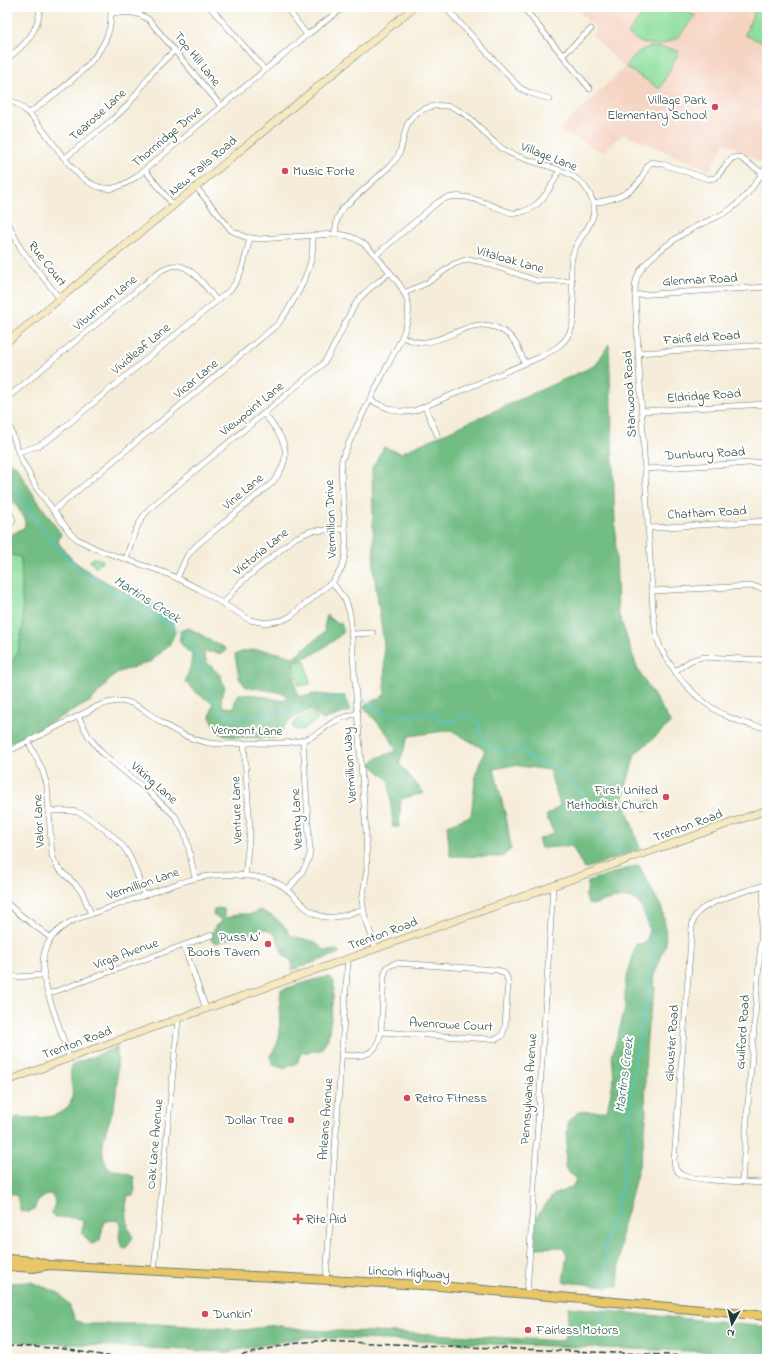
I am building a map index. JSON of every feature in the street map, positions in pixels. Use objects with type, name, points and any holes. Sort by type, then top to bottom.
[{"type":"main road","name":"New Falls Road","points":[[7,342],[414,7]]},
{"type":"main road","name":"Trenton Road","points":[[7,1081],[767,810]]},
{"type":"main road","name":"Lincoln Highway","points":[[7,1259],[34,1261],[50,1265],[440,1286],[767,1316]]},
{"type":"main road","name":"Lincoln Highway","points":[[7,1266],[33,1268],[50,1265]]},
{"type":"street","points":[[7,59],[20,49],[30,38],[37,23],[40,7]]},
{"type":"street","points":[[29,113],[75,78],[91,61],[107,37],[112,13],[110,7]]},
{"type":"street","points":[[210,7],[265,70]]},
{"type":"street","points":[[286,7],[307,34]]},
{"type":"street","name":"Thornridge Drive","points":[[7,99],[17,103],[29,113],[86,182],[103,188],[115,188],[136,177],[145,170],[307,34],[344,7]]},
{"type":"street","points":[[445,7],[520,88],[530,93],[550,99]]},
{"type":"street","points":[[523,7],[590,89]]},
{"type":"street","name":"Top Hill Lane","points":[[112,13],[133,13],[146,17],[221,106]]},
{"type":"street","points":[[563,55],[591,29]]},
{"type":"street","name":"Tearose Lane","points":[[65,158],[128,105],[154,70],[175,50]]},
{"type":"street","name":"Village Lane","points":[[335,234],[337,219],[342,209],[390,166],[398,155],[407,124],[415,114],[430,107],[443,105],[454,108],[468,117],[489,138],[504,150],[515,156],[559,170],[572,176],[582,183],[590,194],[593,203]]},
{"type":"street","points":[[370,400],[385,407],[402,412],[414,411],[525,363],[554,349],[563,342],[570,330],[573,316],[572,258],[576,245],[590,224],[593,212],[593,203],[619,196],[633,188],[638,184],[648,164],[651,162],[653,161],[700,178],[711,179],[718,175],[732,158],[737,156],[765,174]]},
{"type":"street","name":"Stanwood Road","points":[[767,166],[765,174],[738,204],[723,214],[680,236],[654,257],[642,268],[635,286],[652,592],[657,638],[675,671],[694,694],[715,711],[739,722],[767,728]]},
{"type":"street","points":[[145,170],[174,206]]},
{"type":"street","points":[[376,255],[438,202],[448,197],[462,196],[471,198],[512,213],[519,213],[528,210],[545,195],[559,170]]},
{"type":"street","name":"Vermillion Drive","points":[[7,418],[18,452],[28,474],[53,511],[71,534],[77,539],[96,549],[164,572],[250,620],[260,623],[279,622],[291,616],[332,582],[338,575],[344,562],[346,542],[342,487],[342,463],[348,443],[402,337],[408,317],[408,304],[404,293],[376,255],[365,244],[355,238],[346,234],[335,234],[250,238],[231,230],[196,187]]},
{"type":"street","name":"Rue Court","points":[[7,221],[21,249],[60,299]]},
{"type":"street","name":"Vicar Lane","points":[[53,511],[278,324],[290,307],[308,270],[312,250],[312,236]]},
{"type":"street","name":"Vividleaf Lane","points":[[18,452],[38,446],[51,438],[230,290],[239,278],[250,238]]},
{"type":"street","name":"Vitaloak Lane","points":[[404,293],[428,283],[454,264],[468,260],[482,262],[538,280],[572,282]]},
{"type":"street","name":"Viburnum Lane","points":[[7,398],[159,272],[170,266],[183,267],[193,272],[217,301]]},
{"type":"street","name":"Viewpoint Lane","points":[[126,559],[136,527],[150,508],[322,364],[330,354],[354,307],[361,298],[390,272]]},
{"type":"street","name":"Glenmar Road","points":[[635,295],[767,287]]},
{"type":"street","points":[[402,337],[415,342],[426,342],[438,340],[470,326],[494,326],[511,337],[525,363]]},
{"type":"street","name":"Fairfield Road","points":[[638,353],[767,345]]},
{"type":"street","name":"Eldridge Road","points":[[642,411],[767,404]]},
{"type":"street","points":[[426,407],[437,434]]},
{"type":"street","name":"Vine Lane","points":[[177,578],[190,551],[272,483],[281,471],[286,453],[283,439],[264,414]]},
{"type":"street","name":"Dunbury Road","points":[[645,469],[767,462]]},
{"type":"street","points":[[7,508],[13,520],[12,523],[7,526]]},
{"type":"street","name":"Chatham Road","points":[[649,528],[767,521]]},
{"type":"street","name":"Victoria Lane","points":[[223,604],[239,584],[295,538],[311,531],[345,529]]},
{"type":"street","name":"Vermillion Way","points":[[332,582],[348,606],[352,634],[367,856],[366,876],[362,895],[363,909],[376,949]]},
{"type":"street","points":[[652,592],[750,586],[767,589]]},
{"type":"street","points":[[352,634],[373,633]]},
{"type":"street","points":[[675,671],[690,661],[702,657],[767,660]]},
{"type":"street","name":"Vermont Lane","points":[[7,752],[78,716],[113,701],[125,701],[138,706],[165,725],[186,736],[209,742],[244,744],[281,743],[303,740],[316,734],[333,722],[358,713]]},
{"type":"street","name":"Viking Lane","points":[[78,716],[89,737],[102,753],[175,816],[186,840],[195,878]]},
{"type":"street","name":"Vestry Lane","points":[[288,889],[302,873],[310,853],[303,740]]},
{"type":"street","name":"Valor Lane","points":[[28,741],[48,785],[51,851],[54,862],[82,892],[91,914]]},
{"type":"street","name":"Venture Lane","points":[[244,744],[250,830],[245,876]]},
{"type":"street","points":[[49,812],[73,812],[83,815],[95,822],[115,839],[128,853],[144,895]]},
{"type":"street","name":"Vermillion Lane","points":[[70,1059],[48,994],[42,966],[44,953],[51,938],[65,925],[91,914],[195,878],[219,874],[245,876],[275,882],[288,889],[312,913],[320,916],[342,916],[363,909]]},
{"type":"street","name":"Glouster Road","points":[[742,1181],[688,1177],[678,1172],[675,1166],[674,1161],[690,939],[692,925],[696,916],[704,907],[765,885]]},
{"type":"street","name":"Guilford Road","points":[[742,1181],[765,885]]},
{"type":"street","name":"Pennsylvania Avenue","points":[[527,1294],[553,886]]},
{"type":"street","points":[[7,903],[51,938]]},
{"type":"street","name":"Virga Avenue","points":[[48,994],[212,935]]},
{"type":"street","points":[[184,946],[206,1009]]},
{"type":"street","name":"Arleans Avenue","points":[[326,1280],[348,960]]},
{"type":"street","name":"Avenrowe Court","points":[[392,964],[497,970],[502,971],[507,977],[508,983],[505,1026],[504,1032],[500,1038],[489,1039],[381,1032],[384,976],[387,967],[392,964]]},
{"type":"street","points":[[7,974],[17,977],[43,975]]},
{"type":"street","name":"Oak Lane Avenue","points":[[154,1271],[178,1019]]},
{"type":"street","points":[[341,1055],[356,1056],[367,1054],[376,1047],[381,1032]]},
{"type":"street","points":[[742,1181],[767,1183]]},
{"type":"shaded area","points":[[576,7],[767,7],[767,157],[763,164],[725,142],[710,170],[623,134],[603,152],[559,130],[624,68],[592,34],[596,30]]},
{"type":"green space","points":[[648,7],[676,7],[696,16],[677,38],[660,45],[642,43],[628,34]]},
{"type":"green space","points":[[755,10],[767,15],[767,44],[745,35]]},
{"type":"green space","points":[[649,47],[661,47],[679,51],[660,89],[626,67],[635,55],[641,50]]},
{"type":"green space","points":[[609,344],[618,612],[638,670],[671,723],[635,754],[623,798],[640,849],[584,869],[572,846],[541,848],[538,840],[554,833],[546,816],[560,805],[549,770],[514,765],[494,769],[507,822],[511,849],[502,857],[450,856],[447,825],[471,816],[476,773],[485,750],[451,730],[409,736],[399,763],[424,793],[401,799],[399,827],[393,827],[389,780],[370,764],[377,758],[396,751],[390,737],[363,706],[385,695],[384,645],[374,573],[372,468],[384,447],[401,453],[596,365]]},
{"type":"green space","points":[[7,461],[16,466],[33,494],[61,534],[58,542],[72,559],[97,577],[173,615],[175,633],[169,645],[152,661],[116,673],[91,701],[7,744],[7,671],[18,651],[23,626],[21,557],[7,554],[7,537],[25,527],[25,519],[7,491]]},
{"type":"green space","points":[[7,554],[21,557],[23,626],[18,651],[7,671]]},
{"type":"green space","points":[[93,558],[103,561],[96,568],[90,561]]},
{"type":"green space","points":[[327,615],[333,621],[341,623],[344,632],[314,654],[293,662],[296,689],[300,696],[316,694],[345,696],[350,711],[323,720],[310,710],[290,720],[275,738],[233,737],[219,733],[210,717],[213,703],[198,694],[185,682],[191,665],[192,655],[181,644],[180,634],[182,630],[189,628],[225,648],[226,651],[222,654],[203,652],[207,662],[220,675],[225,688],[221,698],[223,707],[234,708],[235,701],[239,694],[257,695],[283,701],[288,696],[278,692],[246,687],[239,678],[235,655],[249,650],[264,650],[293,657],[325,632],[324,627]]},
{"type":"green space","points":[[305,660],[310,684],[299,686],[294,663]]},
{"type":"green space","points":[[310,713],[318,720],[301,730],[293,728],[293,725],[297,720]]},
{"type":"green space","points":[[652,799],[655,807],[645,811],[644,803]]},
{"type":"green space","points":[[639,865],[662,909],[665,924],[666,944],[653,978],[655,990],[648,1024],[646,1050],[646,1120],[642,1154],[622,1228],[618,1287],[563,1282],[567,1254],[562,1247],[535,1248],[536,1217],[553,1195],[572,1187],[576,1180],[565,1168],[568,1121],[579,1112],[607,1111],[614,1077],[612,1056],[625,1009],[625,985],[636,944],[646,943],[648,935],[647,923],[637,901],[630,898],[619,898],[593,905],[588,903],[585,895],[587,893],[588,881]]},
{"type":"green space","points":[[218,908],[224,909],[224,915],[227,918],[238,914],[251,914],[260,910],[278,920],[291,936],[313,941],[326,951],[337,950],[340,953],[292,970],[292,961],[284,956],[275,934],[265,929],[216,943],[211,940],[215,926],[220,924],[222,920],[213,915],[214,910]]},
{"type":"green space","points":[[329,977],[334,981],[333,1004],[328,1038],[321,1050],[301,1053],[297,1063],[284,1068],[272,1065],[270,1056],[277,1045],[280,1033],[279,1007],[281,990],[317,979]]},
{"type":"green space","points":[[117,1047],[116,1094],[103,1144],[103,1153],[109,1169],[120,1171],[134,1177],[135,1193],[133,1196],[128,1195],[126,1206],[128,1229],[133,1237],[125,1249],[120,1244],[119,1233],[121,1223],[117,1221],[113,1220],[104,1222],[100,1240],[94,1244],[90,1243],[82,1233],[83,1220],[77,1218],[54,1217],[51,1213],[55,1202],[52,1195],[48,1194],[37,1202],[35,1208],[29,1212],[21,1211],[16,1195],[7,1193],[7,1136],[9,1127],[16,1117],[32,1118],[49,1116],[64,1111],[72,1098],[72,1066],[76,1063]]},
{"type":"green space","points":[[31,1282],[59,1293],[69,1305],[75,1320],[84,1324],[158,1324],[245,1330],[274,1325],[309,1330],[434,1334],[563,1341],[565,1337],[569,1307],[767,1327],[767,1354],[306,1337],[227,1352],[7,1341],[7,1283]]},
{"type":"waterway","name":"Martins Creek","points":[[7,474],[37,523],[77,569],[156,618],[173,626],[189,640],[220,711],[233,717],[254,717],[285,711],[326,699],[348,702]]},
{"type":"waterway","name":"Martins Creek","points":[[364,701],[388,715],[400,717],[434,713],[439,721],[452,721],[463,715],[473,716],[479,725],[483,741],[498,752],[521,747],[529,758],[559,769],[580,791],[615,847],[624,853]]},
{"type":"waterway","name":"Martins Creek","points":[[606,1289],[605,1246],[620,1195],[627,1152],[635,1062],[656,947],[630,866]]},
{"type":"waterway","name":"Martins Creek","points":[[601,1323],[603,1309]]},
{"type":"railway","points":[[224,1359],[284,1346],[320,1341],[767,1359]]},
{"type":"railway","points":[[7,1346],[57,1348],[113,1357],[159,1359]]},
{"type":"place","name":"Village Park Elementary School","points":[[715,107]]},
{"type":"place","name":"Music Forte","points":[[285,171]]},
{"type":"place","name":"First United Methodist Church","points":[[666,797]]},
{"type":"place","name":"Puss N' Boots Tavern","points":[[268,944]]},
{"type":"place","name":"Retro Fitness","points":[[407,1098]]},
{"type":"place","name":"Dollar Tree","points":[[291,1120]]},
{"type":"place","name":"Rite Aid","points":[[298,1219]]},
{"type":"place","name":"Dunkin'","points":[[205,1314]]},
{"type":"place","name":"Fairless Motors","points":[[528,1330]]}]
